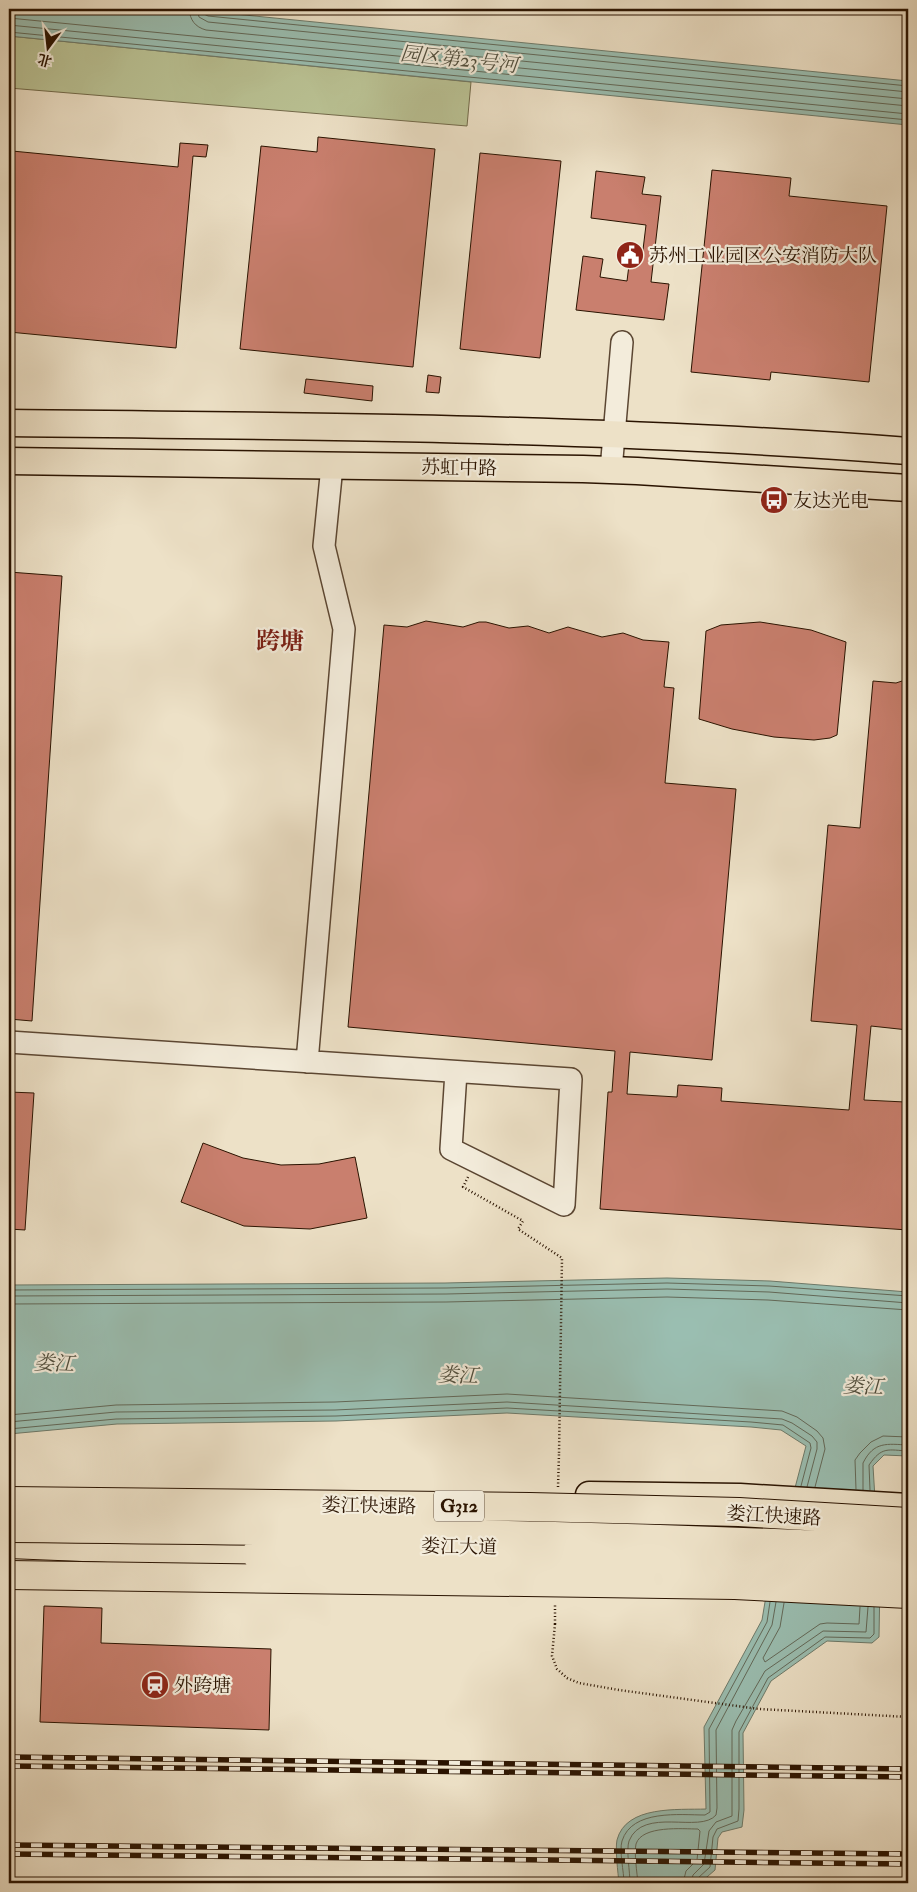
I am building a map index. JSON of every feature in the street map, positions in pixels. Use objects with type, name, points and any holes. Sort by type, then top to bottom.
[{"type":"highway","points":[[9,1492],[113,1502]]},
{"type":"highway","name":"娄江快速路","points":[[9,1501],[530,1507],[739,1512],[908,1522]]},
{"type":"highway","name":"娄江快速路","points":[[9,1528],[529,1535],[738,1541],[908,1549]]},
{"type":"highway","points":[[9,1543],[256,1554],[528,1561],[737,1562],[908,1570]]},
{"type":"highway","points":[[9,1575],[734,1586],[908,1594]]},
{"type":"main road","name":"苏虹中路","points":[[9,423],[329,426],[614,435],[908,451]]},
{"type":"main road","name":"苏虹中路","points":[[9,461],[611,470],[908,488]]},
{"type":"main road","name":"G312","points":[[9,1488],[740,1497],[897,1507]]},
{"type":"main road","name":"娄江大道","points":[[9,1543],[528,1547],[771,1555],[896,1563]]},
{"type":"lane","points":[[611,470],[622,342]]},
{"type":"lane","points":[[307,1062],[344,629],[324,546],[332,466]]},
{"type":"lane","points":[[9,1042],[571,1079],[564,1206],[451,1149],[456,1072]]},
{"type":"path","points":[[474,1161],[463,1187],[523,1221],[518,1229],[562,1258],[559,1454]]},
{"type":"path","points":[[555,1624],[552,1656],[557,1669],[567,1678],[579,1682],[702,1702],[775,1710],[908,1717]]},
{"type":"green space","points":[[9,36],[471,82],[467,126],[9,88]]},
{"type":"water","name":"园区第23号河","points":[[9,9],[184,9],[908,81],[908,125],[9,36]]},
{"type":"water","name":"娄江","points":[[667,1278],[770,1281],[908,1292],[908,1456],[884,1455],[873,1466],[880,1580],[879,1637],[872,1643],[827,1641],[771,1681],[743,1733],[744,1810],[742,1827],[722,1832],[718,1838],[715,1870],[700,1883],[619,1883],[616,1844],[622,1829],[642,1815],[668,1810],[706,1809],[704,1727],[762,1620],[765,1602],[806,1446],[781,1430],[507,1413],[336,1421],[117,1424],[9,1434],[9,1285],[445,1283]]},
{"type":"building","points":[[318,137],[435,149],[413,367],[240,349],[261,146],[317,152]]},
{"type":"building","points":[[180,143],[208,145],[206,157],[193,156],[176,348],[9,332],[9,191],[12,151],[178,167]]},
{"type":"building","points":[[480,153],[561,161],[540,358],[460,349]]},
{"type":"building","points":[[712,170],[791,178],[789,196],[887,206],[869,382],[771,372],[770,380],[691,372]]},
{"type":"building","points":[[596,171],[645,177],[642,194],[661,196],[651,282],[669,284],[664,320],[576,310],[583,256],[603,259],[600,277],[627,281],[630,257],[642,258],[646,225],[591,218]]},
{"type":"building","points":[[428,375],[441,377],[439,393],[426,392]]},
{"type":"building","points":[[306,379],[373,386],[372,401],[304,393]]},
{"type":"building","points":[[9,572],[62,576],[32,1021],[9,1019]]},
{"type":"building","points":[[426,621],[463,627],[479,622],[509,628],[528,626],[549,633],[568,627],[602,637],[623,633],[643,640],[669,642],[664,687],[674,688],[665,783],[736,789],[712,1060],[630,1052],[627,1094],[677,1097],[678,1085],[722,1088],[721,1101],[849,1110],[857,1025],[811,1021],[828,825],[860,828],[873,681],[896,683],[908,679],[908,1030],[871,1026],[864,1100],[905,1102],[904,1115],[908,1115],[908,1230],[600,1209],[608,1092],[612,1092],[615,1051],[348,1027],[384,625],[407,627]]},
{"type":"building","points":[[760,622],[811,630],[846,642],[837,735],[814,740],[774,737],[732,729],[699,719],[706,631],[721,625]]},
{"type":"building","points":[[9,1092],[34,1093],[25,1230],[9,1229]]},
{"type":"building","points":[[203,1143],[243,1158],[281,1165],[319,1164],[355,1157],[367,1218],[310,1229],[244,1226],[181,1202]]},
{"type":"building","name":"外跨塘","points":[[44,1606],[102,1608],[101,1643],[271,1649],[269,1730],[40,1722]]},
{"type":"railway","points":[[9,1757],[908,1769]]},
{"type":"railway","points":[[9,1766],[908,1777]]},
{"type":"railway","points":[[9,1845],[908,1854]]},
{"type":"railway","points":[[9,1854],[908,1864]]},
{"type":"place","name":"苏州工业园区公安消防大队","points":[[630,255]]},
{"type":"place","name":"友达光电","points":[[774,500]]},
{"type":"place","name":"外跨塘","points":[[155,1685]]},
{"type":"district","name":"跨塘","points":[[280,641]]}]
